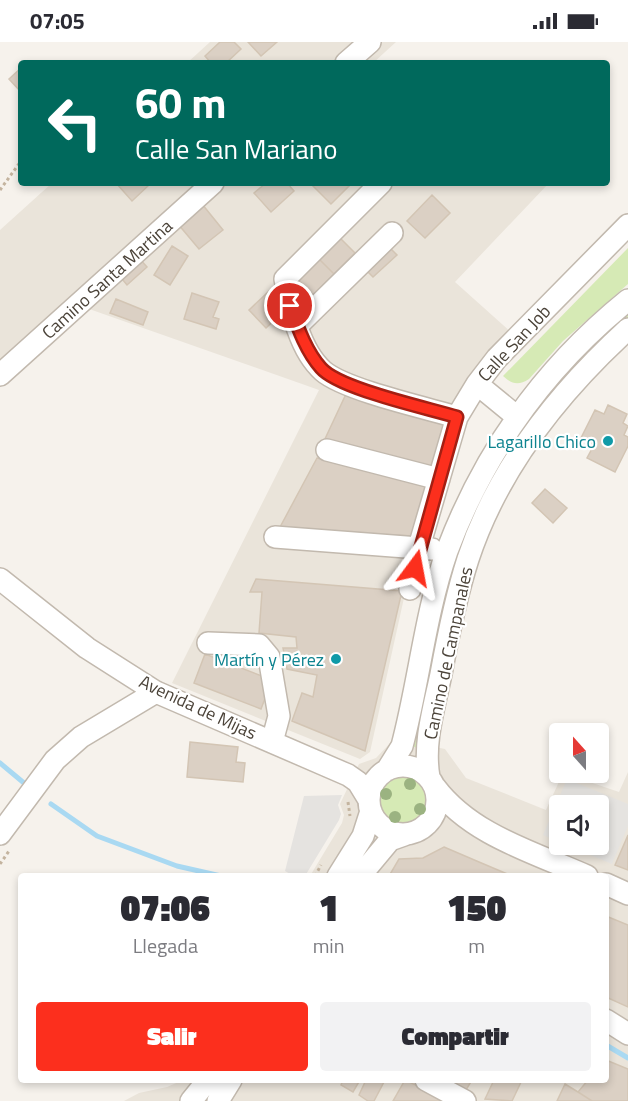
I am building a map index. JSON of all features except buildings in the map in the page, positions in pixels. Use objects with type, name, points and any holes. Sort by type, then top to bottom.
[{"type":"street","points":[[349,60],[370,42]]},
{"type":"street","name":"Camino Santa Martina","points":[[0,375],[210,186]]},
{"type":"street","points":[[378,186],[285,279],[297,326],[309,352],[323,371],[330,375],[346,383],[457,417]]},
{"type":"street","name":"Calle San Job","points":[[410,589],[419,547],[457,417],[477,384],[497,358],[628,225]]},
{"type":"street","points":[[297,326],[392,233]]},
{"type":"street","name":"Camino de Campanales","points":[[386,771],[402,746],[447,552],[477,483],[516,416],[573,349],[628,300]]},
{"type":"street","name":"Camino de Campanales","points":[[432,782],[427,748],[448,637],[469,558],[496,494],[534,430],[588,366],[628,329]]},
{"type":"street","points":[[477,384],[516,416]]},
{"type":"street","points":[[327,450],[439,479]]},
{"type":"street","points":[[275,537],[419,547],[447,552]]},
{"type":"street","name":"Avenida de Mijas","points":[[0,579],[87,648],[156,692],[348,775],[358,782],[363,803]]},
{"type":"street","points":[[208,643],[259,645],[270,657],[279,716],[272,742]]},
{"type":"street","points":[[0,834],[55,760],[81,737],[156,692]]},
{"type":"street","points":[[340,873],[363,836],[363,803],[374,783],[386,771],[409,767],[432,782],[456,812],[474,825],[580,873]]},
{"type":"street","name":"Avenida de Mijas","points":[[348,775],[386,771]]},
{"type":"street","points":[[363,803],[386,829],[413,832],[427,825],[437,807],[432,782]]},
{"type":"street","points":[[362,873],[390,840],[453,822],[474,825]]},
{"type":"street","points":[[609,885],[628,894]]},
{"type":"street","points":[[609,1022],[628,1034]]},
{"type":"street","points":[[191,1101],[206,1083]]},
{"type":"street","points":[[218,1101],[229,1083]]},
{"type":"street","points":[[432,1083],[465,1101]]},
{"type":"path","points":[[0,190],[18,165]]},
{"type":"path","points":[[349,823],[346,806],[363,803]]},
{"type":"path","points":[[317,873],[326,858]]},
{"type":"shaded area","points":[[210,42],[396,42],[376,60],[190,60]]},
{"type":"shaded area","points":[[49,186],[546,186],[455,282],[512,333],[454,407],[417,539],[370,752],[360,759],[172,683],[319,390],[75,304],[0,368],[0,230]]},
{"type":"shaded area","points":[[394,739],[445,749],[466,778],[546,810],[549,803],[549,855],[609,855],[609,795],[553,795],[558,783],[592,783],[619,792],[628,772],[628,1101],[124,1101],[139,1093],[176,1083],[609,1083],[609,873],[312,873],[342,823],[344,815],[340,804],[359,764],[376,758]]},
{"type":"shaded area","points":[[565,783],[577,783],[606,795],[560,795]]},
{"type":"shaded area","points":[[342,795],[338,805],[341,814],[307,873],[289,873],[285,871],[304,796]]},
{"type":"shaded area","points":[[609,796],[628,804],[628,826],[612,864],[590,855],[609,855]]},
{"type":"shaded area","points":[[549,821],[549,838],[543,835]]},
{"type":"green space","points":[[628,248],[628,284],[563,341],[529,379],[522,383],[515,383],[503,376]]},
{"type":"green space","points":[[628,310],[628,320],[489,490],[418,748],[411,746],[442,589],[483,488],[522,421],[577,355]]},
{"type":"green space","points":[[398,776],[408,776],[423,786],[427,800],[423,814],[417,820],[408,824],[398,824],[383,814],[379,805],[379,795],[389,780]]},
{"type":"waterway","points":[[0,763],[24,783]]},
{"type":"waterway","points":[[51,804],[97,836],[177,866],[208,873]]},
{"type":"waterway","points":[[609,1047],[628,1058]]},
{"type":"place","name":"Lagarillo Chico","points":[[608,441]]},
{"type":"place","name":"Martín y Pérez","points":[[336,659]]},
{"type":"route","points":[[290,306],[309,352],[323,371],[346,383],[457,417],[415,568]]}]
